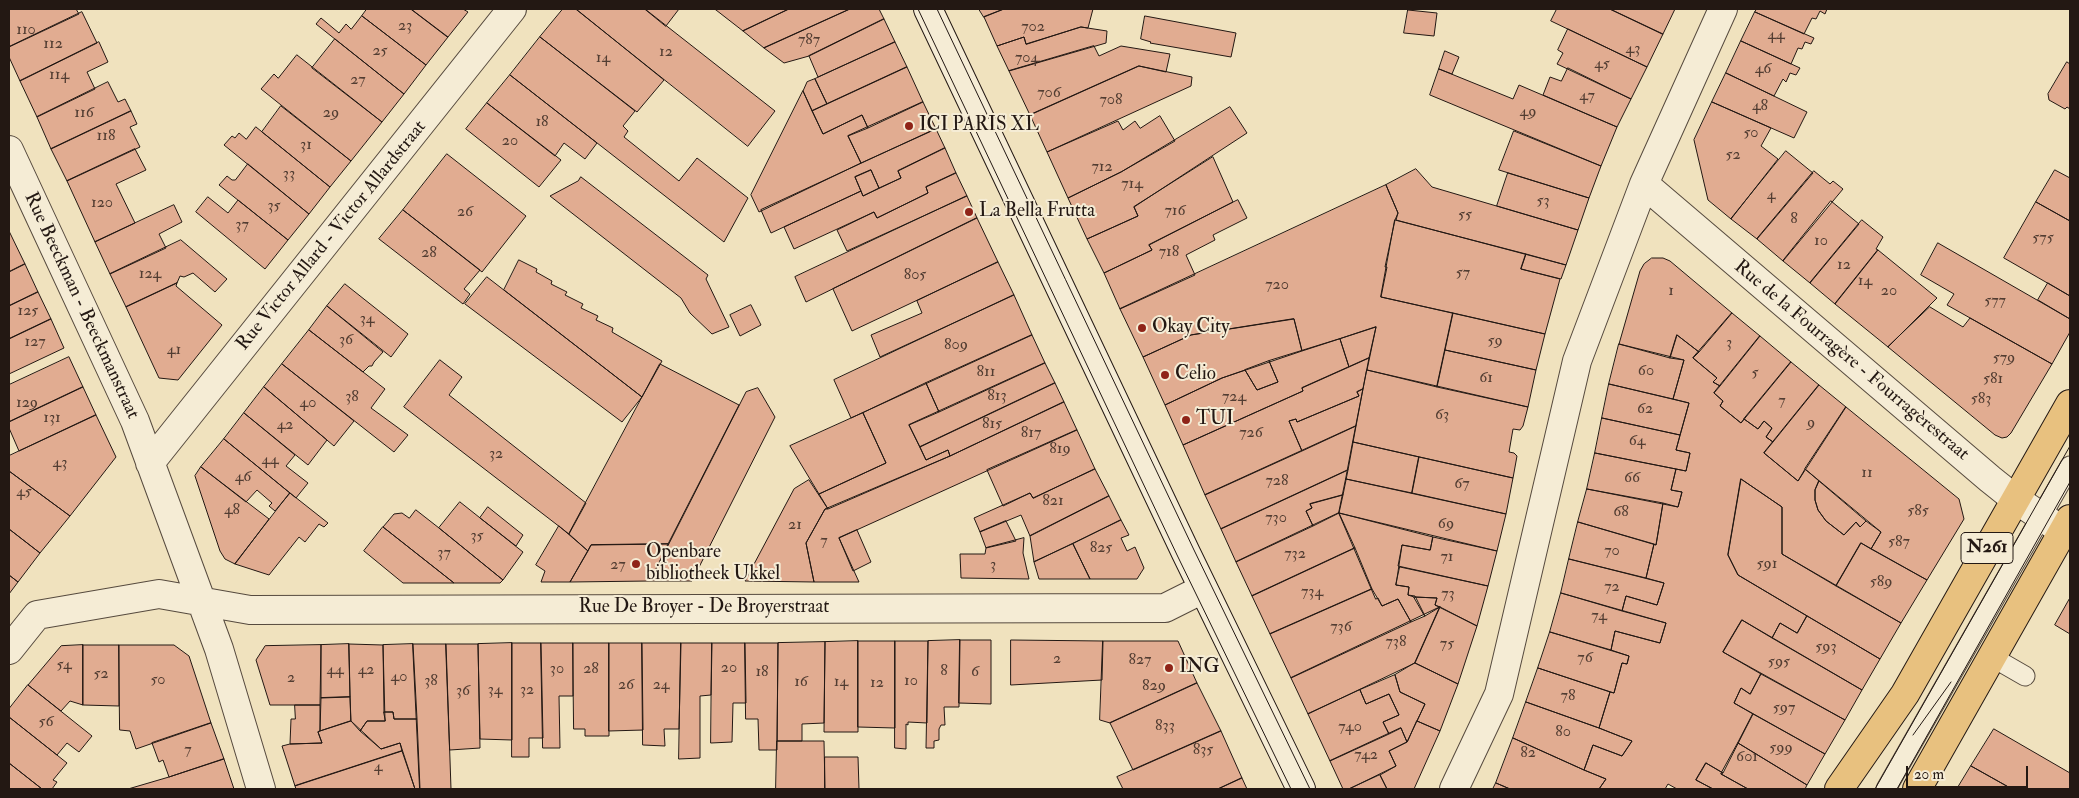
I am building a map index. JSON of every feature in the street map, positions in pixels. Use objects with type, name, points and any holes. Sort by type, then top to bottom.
[{"type":"main road","name":"N261","points":[[1839,789],[1905,694],[2070,404]]},
{"type":"main road","name":"N261","points":[[1917,789],[1992,657],[2058,522]]},
{"type":"street","name":"Rue Victor Allard - Victor Allardstraat","points":[[150,463],[512,9]]},
{"type":"street","points":[[928,9],[1204,590],[1301,789]]},
{"type":"street","points":[[1454,789],[1499,694],[1577,361],[1644,184],[1723,9]]},
{"type":"street","name":"Rue Beeckman - Beeckmanstraat","points":[[9,150],[135,421],[219,649],[261,789]]},
{"type":"street","name":"Rue de la Fourragère - Fourragèrestraat","points":[[1644,184],[2015,499],[2058,522]]},
{"type":"street","name":"Rue De Broyer - De Broyerstraat","points":[[201,601],[250,610],[1165,608],[1204,590]]},
{"type":"street","points":[[9,650],[36,615],[159,594],[201,601]]},
{"type":"lane","points":[[1886,789],[2058,522],[2070,466]]},
{"type":"lane","points":[[1992,657],[2025,676]]},
{"type":"building","points":[[9,9],[76,9],[79,14],[9,47]]},
{"type":"building","points":[[367,9],[411,9],[448,37],[426,65],[362,16]]},
{"type":"building","points":[[411,9],[463,9],[468,12],[448,37]]},
{"type":"building","points":[[563,9],[576,9],[664,80],[637,112],[540,37]]},
{"type":"building","points":[[576,9],[645,9],[775,111],[748,146]]},
{"type":"building","points":[[645,9],[679,9],[666,26]]},
{"type":"building","points":[[717,9],[789,9],[743,31]]},
{"type":"building","points":[[789,9],[850,9],[764,48],[743,31]]},
{"type":"building","points":[[850,9],[879,9],[884,19],[809,56],[784,63],[764,48]]},
{"type":"building","points":[[979,9],[1004,9],[984,17]]},
{"type":"building","points":[[1004,9],[1093,9],[1088,28],[1081,27],[1026,44],[1024,37],[997,46],[984,17]]},
{"type":"building","points":[[1557,9],[1610,9],[1663,34],[1647,67],[1551,21]]},
{"type":"building","points":[[1610,9],[1675,9],[1663,34]]},
{"type":"building","points":[[1757,9],[1827,9],[1825,14],[1820,11],[1816,19],[1812,18],[1804,34],[1755,12]]},
{"type":"building","points":[[1408,10],[1437,13],[1434,36],[1404,33]]},
{"type":"building","points":[[82,12],[97,43],[20,81],[9,57],[9,47]]},
{"type":"building","points":[[1755,12],[1814,38],[1811,44],[1805,42],[1802,49],[1798,48],[1791,64],[1741,41]]},
{"type":"building","points":[[362,16],[426,65],[404,94],[316,24],[321,18],[339,33],[346,24],[351,29]]},
{"type":"building","points":[[1145,16],[1236,33],[1231,57],[1150,43],[1141,39]]},
{"type":"building","points":[[884,19],[895,42],[818,77],[809,56]]},
{"type":"building","points":[[1081,27],[1107,31],[1106,43],[1009,71],[997,46],[1024,37],[1026,44]]},
{"type":"building","points":[[1568,29],[1647,67],[1631,99],[1557,64],[1563,53],[1558,50]]},
{"type":"building","points":[[540,37],[635,111],[623,126],[628,131],[624,137],[679,181],[697,158],[748,198],[724,242],[510,75]]},
{"type":"building","points":[[335,39],[404,94],[382,122],[312,68]]},
{"type":"building","points":[[1741,41],[1800,68],[1796,75],[1790,73],[1786,82],[1783,79],[1774,96],[1726,73]]},
{"type":"building","points":[[99,42],[108,62],[87,72],[95,89],[37,117],[20,81]]},
{"type":"building","points":[[895,42],[907,67],[827,104],[815,79]]},
{"type":"building","points":[[1094,46],[1099,56],[1121,46],[1170,54],[1166,72],[1139,66],[1030,115],[1009,71]]},
{"type":"building","points":[[1445,51],[1459,57],[1452,74],[1439,69]]},
{"type":"building","points":[[297,55],[382,122],[351,161],[261,89],[274,74],[278,78]]},
{"type":"building","points":[[2067,62],[2070,64],[2070,109],[2067,107],[2065,109],[2049,100],[2048,94]]},
{"type":"building","points":[[1139,66],[1192,77],[1191,86],[1047,152],[1030,115]]},
{"type":"building","points":[[907,67],[923,102],[868,128],[862,115],[823,134],[812,111]]},
{"type":"building","points":[[1568,68],[1631,99],[1617,127],[1543,95],[1550,77],[1561,81]]},
{"type":"building","points":[[1439,69],[1513,99],[1519,85],[1617,127],[1601,166],[1430,95]]},
{"type":"building","points":[[1726,73],[1807,112],[1794,138],[1712,102]]},
{"type":"building","points":[[510,75],[597,143],[585,159],[564,143],[555,156],[487,103]]},
{"type":"building","points":[[815,79],[827,104],[812,111],[803,91],[807,82]]},
{"type":"building","points":[[108,82],[118,102],[125,99],[131,111],[51,149],[37,117]]},
{"type":"building","points":[[803,91],[823,134],[862,115],[868,128],[848,136],[861,163],[759,212],[751,195]]},
{"type":"building","points":[[923,102],[936,129],[861,163],[848,136]]},
{"type":"building","points":[[1712,102],[1771,128],[1761,146],[1778,159],[1731,219],[1708,200],[1694,140]]},
{"type":"building","points":[[487,103],[561,160],[539,187],[466,129]]},
{"type":"building","points":[[281,106],[351,161],[330,187],[262,132]]},
{"type":"building","points":[[1230,107],[1247,133],[1134,207],[1138,216],[1087,239],[1068,198],[1121,172]]},
{"type":"building","points":[[131,111],[137,124],[130,127],[140,147],[67,181],[51,149]]},
{"type":"building","points":[[1160,116],[1175,141],[1121,172],[1068,198],[1047,152],[1118,121],[1123,130],[1135,121],[1140,128]]},
{"type":"building","points":[[256,127],[330,187],[309,214],[224,145],[232,136],[235,138],[239,133],[246,139]]},
{"type":"building","points":[[936,129],[945,148],[898,171],[901,178],[879,188],[871,170],[855,177],[861,191],[771,233],[761,210]]},
{"type":"building","points":[[1514,131],[1601,166],[1589,198],[1499,170]]},
{"type":"building","points":[[945,148],[956,173],[926,187],[928,193],[877,218],[874,212],[794,249],[784,227],[861,191],[863,196],[901,178],[898,171]]},
{"type":"building","points":[[135,149],[146,170],[116,184],[135,223],[95,242],[67,181]]},
{"type":"building","points":[[1786,151],[1813,173],[1757,239],[1731,219]]},
{"type":"building","points":[[447,154],[526,216],[482,272],[403,210]]},
{"type":"building","points":[[1213,157],[1233,202],[1149,245],[1152,250],[1104,273],[1087,239],[1138,216],[1134,207]]},
{"type":"building","points":[[248,164],[309,214],[288,240],[219,185],[227,176],[235,180]]},
{"type":"building","points":[[1416,169],[1432,187],[1578,230],[1566,265],[1396,220],[1398,213],[1386,185]]},
{"type":"building","points":[[871,170],[879,188],[863,196],[855,177]]},
{"type":"building","points":[[2055,170],[2070,178],[2070,221],[2036,202]]},
{"type":"building","points":[[1814,171],[1830,184],[1833,181],[1843,189],[1783,261],[1757,239]]},
{"type":"building","points":[[956,173],[967,196],[847,251],[837,230],[874,212],[877,218],[928,193],[926,187]]},
{"type":"building","points":[[1508,173],[1589,198],[1578,230],[1497,206]]},
{"type":"building","points":[[581,177],[708,275],[706,279],[729,327],[712,334],[690,313],[681,298],[550,196],[578,181]]},
{"type":"building","points":[[1386,185],[1398,213],[1385,267],[1387,267],[1381,297],[1453,313],[1437,387],[1367,370],[1376,327],[1302,351],[1294,319],[1191,335],[1143,357],[1120,309]]},
{"type":"building","points":[[967,196],[977,218],[806,302],[795,277]]},
{"type":"building","points":[[208,197],[228,213],[238,200],[288,240],[265,269],[196,212]]},
{"type":"building","points":[[1238,200],[1247,218],[1213,235],[1215,240],[1186,255],[1195,275],[1120,309],[1104,273],[1152,250],[1149,245]]},
{"type":"building","points":[[1831,201],[1859,224],[1810,283],[1783,261]]},
{"type":"building","points":[[2036,202],[2070,221],[2070,296],[2004,258]]},
{"type":"building","points":[[174,205],[182,222],[159,234],[166,248],[110,274],[95,242]]},
{"type":"building","points":[[403,210],[480,270],[464,289],[470,294],[463,304],[379,239]]},
{"type":"building","points":[[977,218],[998,262],[852,331],[833,289]]},
{"type":"building","points":[[1395,220],[1526,254],[1521,269],[1560,279],[1545,334],[1381,297]]},
{"type":"building","points":[[1862,220],[1883,237],[1876,249],[1878,250],[1835,304],[1810,283]]},
{"type":"building","points":[[9,231],[25,264],[9,272]]},
{"type":"building","points":[[181,240],[227,279],[215,292],[193,273],[184,277],[180,276],[177,283],[126,307],[110,274]]},
{"type":"building","points":[[1938,243],[2070,319],[2070,332],[2052,364],[1947,305],[1954,294],[1921,275]]},
{"type":"building","points":[[1878,250],[1937,298],[1888,347],[1835,304]]},
{"type":"building","points":[[1526,254],[1566,265],[1561,279],[1521,269]]},
{"type":"building","points":[[1652,258],[1663,258],[1670,261],[1732,313],[1699,352],[1677,335],[1670,358],[1619,344],[1640,271],[1644,264]]},
{"type":"building","points":[[519,260],[537,269],[536,272],[552,281],[551,284],[567,292],[565,295],[583,304],[581,308],[598,316],[596,320],[613,328],[612,332],[662,361],[642,397],[504,290]]},
{"type":"building","points":[[998,262],[1014,295],[880,357],[871,335],[922,313],[917,301]]},
{"type":"building","points":[[25,264],[38,292],[9,306],[9,272]]},
{"type":"building","points":[[487,277],[642,397],[622,422],[465,304]]},
{"type":"building","points":[[177,283],[176,286],[222,325],[178,380],[159,378],[126,307]]},
{"type":"building","points":[[2048,283],[2070,296],[2070,319],[2038,300]]},
{"type":"building","points":[[345,284],[408,334],[391,357],[327,306]]},
{"type":"building","points":[[38,292],[51,319],[9,339],[9,306]]},
{"type":"building","points":[[1014,295],[1032,335],[851,418],[834,380]]},
{"type":"building","points":[[751,305],[761,325],[740,336],[730,315]]},
{"type":"building","points":[[327,306],[383,352],[372,366],[369,366],[363,372],[309,330]]},
{"type":"building","points":[[1930,307],[1963,327],[1970,318],[2052,364],[2007,437],[2002,438],[1995,435],[1888,347]]},
{"type":"building","points":[[1453,313],[1545,334],[1536,370],[1445,350]]},
{"type":"building","points":[[1732,313],[1760,336],[1720,386],[1713,382],[1717,378],[1693,358]]},
{"type":"building","points":[[51,319],[64,348],[9,374],[9,339]]},
{"type":"building","points":[[1294,319],[1302,351],[1222,378],[1165,405],[1143,357],[1191,335]]},
{"type":"building","points":[[1376,327],[1369,358],[1349,367],[1340,339]]},
{"type":"building","points":[[309,330],[385,389],[371,408],[408,435],[394,452],[282,364]]},
{"type":"building","points":[[1032,335],[1045,363],[939,412],[926,383]]},
{"type":"building","points":[[1677,335],[1699,352],[1693,358],[1717,378],[1713,382],[1720,386],[1714,393],[1723,401],[1720,406],[1741,423],[1744,419],[1758,429],[1764,421],[1772,428],[1766,437],[1773,442],[1764,453],[1798,481],[1805,469],[1819,481],[1815,490],[1815,500],[1818,510],[1826,521],[1844,535],[1856,522],[1860,527],[1866,521],[1881,532],[1871,549],[1861,543],[1836,586],[1782,554],[1782,507],[1741,479],[1728,555],[1738,575],[1807,616],[1797,633],[1780,623],[1772,638],[1742,620],[1723,652],[1761,674],[1750,694],[1741,688],[1734,703],[1753,714],[1723,773],[1706,763],[1696,780],[1713,789],[1677,789],[1668,784],[1665,789],[1599,789],[1606,779],[1584,770],[1593,745],[1622,756],[1632,741],[1599,728],[1610,692],[1614,693],[1622,663],[1627,664],[1629,656],[1611,650],[1615,631],[1660,643],[1666,623],[1622,611],[1626,596],[1657,605],[1664,583],[1646,578],[1654,544],[1656,545],[1663,503],[1678,507],[1682,492],[1671,490],[1676,469],[1686,471],[1690,453],[1676,450],[1689,403],[1673,399],[1684,360],[1670,358]]},
{"type":"building","points":[[1760,336],[1791,362],[1741,423],[1720,406],[1723,401],[1714,393]]},
{"type":"building","points":[[1340,339],[1349,367],[1302,388],[1303,391],[1183,445],[1165,405],[1222,378],[1245,370],[1257,390],[1278,382],[1269,361]]},
{"type":"building","points":[[1619,344],[1684,360],[1673,399],[1609,384]]},
{"type":"building","points":[[1445,350],[1536,370],[1528,407],[1437,387]]},
{"type":"building","points":[[69,357],[83,387],[9,422],[9,385]]},
{"type":"building","points":[[1369,358],[1363,389],[1357,392],[1359,396],[1297,422],[1296,419],[1289,421],[1302,451],[1205,495],[1183,445],[1303,391],[1302,388]]},
{"type":"building","points":[[440,360],[462,377],[449,395],[586,503],[569,534],[404,407]]},
{"type":"building","points":[[1269,361],[1278,382],[1257,390],[1245,370]]},
{"type":"building","points":[[1791,362],[1819,385],[1773,442],[1766,437],[1772,428],[1764,421],[1758,429],[1744,419]]},
{"type":"building","points":[[1045,363],[1055,383],[920,447],[909,425]]},
{"type":"building","points":[[282,364],[354,421],[334,446],[264,387]]},
{"type":"building","points":[[660,364],[739,405],[668,544],[591,545],[588,551],[569,534]]},
{"type":"building","points":[[1367,370],[1528,407],[1523,426],[1520,430],[1513,429],[1509,452],[1517,456],[1513,478],[1353,442]]},
{"type":"building","points":[[926,383],[939,412],[909,425],[926,460],[948,450],[950,456],[828,509],[819,494],[886,463],[863,413]]},
{"type":"building","points":[[1055,383],[1064,402],[950,456],[948,450],[926,460],[920,447]]},
{"type":"building","points":[[1609,384],[1689,403],[1680,435],[1602,418]]},
{"type":"building","points":[[1819,385],[1846,407],[1798,481],[1764,453]]},
{"type":"building","points":[[83,387],[96,415],[19,451],[9,428],[9,422]]},
{"type":"building","points":[[264,387],[327,440],[308,465],[244,413]]},
{"type":"building","points":[[758,388],[775,417],[692,581],[650,581],[746,392]]},
{"type":"building","points":[[1363,389],[1356,426],[1302,451],[1289,421],[1296,419],[1297,422],[1359,396],[1357,392]]},
{"type":"building","points":[[1064,402],[1077,430],[839,538],[859,582],[814,582],[806,543],[825,509],[950,456]]},
{"type":"building","points":[[1846,407],[1959,499],[1964,519],[1927,580],[1871,549],[1881,532],[1805,469]]},
{"type":"building","points":[[244,413],[295,455],[286,466],[308,483],[296,498],[224,439]]},
{"type":"building","points":[[863,413],[886,463],[819,494],[790,446]]},
{"type":"building","points":[[96,415],[116,457],[70,516],[9,471],[9,456]]},
{"type":"building","points":[[1602,418],[1680,435],[1676,450],[1690,453],[1686,471],[1595,453]]},
{"type":"building","points":[[1356,426],[1348,470],[1221,529],[1205,495]]},
{"type":"building","points":[[1077,430],[1095,469],[1033,498],[1030,493],[1003,506],[987,470]]},
{"type":"building","points":[[224,439],[290,493],[275,511],[269,506],[272,503],[257,490],[246,502],[201,467]]},
{"type":"building","points":[[1353,442],[1419,457],[1412,493],[1346,479]]},
{"type":"building","points":[[1595,453],[1676,469],[1671,490],[1682,492],[1678,507],[1587,489]]},
{"type":"building","points":[[1419,457],[1513,478],[1506,514],[1412,493]]},
{"type":"building","points":[[201,467],[269,519],[235,564],[225,559],[220,551],[195,476]]},
{"type":"building","points":[[1095,469],[1109,496],[1030,536],[1021,515],[980,532],[974,518],[1030,493],[1033,498]]},
{"type":"building","points":[[1348,470],[1343,495],[1310,504],[1312,508],[1306,511],[1313,526],[1236,562],[1221,529]]},
{"type":"building","points":[[9,471],[70,516],[40,553],[9,529]]},
{"type":"building","points":[[1346,479],[1506,514],[1497,551],[1339,513]]},
{"type":"building","points":[[1741,479],[1782,507],[1782,554],[1901,623],[1880,659],[1738,575],[1728,555]]},
{"type":"building","points":[[809,480],[828,509],[825,509],[806,543],[814,582],[745,581],[794,489]]},
{"type":"building","points":[[1819,481],[1866,521],[1860,527],[1856,522],[1844,535],[1826,521],[1818,510],[1815,500],[1815,490]]},
{"type":"building","points":[[1587,489],[1663,503],[1656,545],[1578,522]]},
{"type":"building","points":[[290,493],[328,523],[324,527],[319,524],[305,542],[299,537],[269,575],[235,564]]},
{"type":"building","points":[[1343,495],[1339,513],[1313,526],[1306,511],[1312,508],[1310,504]]},
{"type":"building","points":[[1109,496],[1121,520],[1034,562],[1030,536]]},
{"type":"building","points":[[460,502],[523,552],[503,580],[439,528]]},
{"type":"building","points":[[488,507],[523,535],[516,546],[480,518]]},
{"type":"building","points":[[416,510],[503,580],[500,583],[454,583],[383,527],[394,514],[402,513],[409,518]]},
{"type":"building","points":[[1339,513],[1355,548],[1252,596],[1236,562]]},
{"type":"building","points":[[1339,513],[1433,537],[1430,550],[1402,545],[1396,585],[1409,587],[1408,595],[1415,596],[1425,616],[1411,622],[1398,599],[1382,606],[1378,598],[1376,599]]},
{"type":"building","points":[[1121,520],[1129,535],[1121,538],[1127,551],[1135,547],[1144,568],[1137,579],[1090,579],[1073,544]]},
{"type":"building","points":[[1006,521],[1016,541],[986,548],[980,532]]},
{"type":"building","points":[[1578,522],[1654,544],[1646,578],[1569,559]]},
{"type":"building","points":[[559,526],[588,551],[570,582],[541,582],[545,571],[536,565]]},
{"type":"building","points":[[383,527],[454,583],[403,583],[364,551]]},
{"type":"building","points":[[9,529],[40,553],[18,582],[9,575]]},
{"type":"building","points":[[857,530],[871,562],[853,571],[839,538]]},
{"type":"building","points":[[1433,537],[1497,551],[1488,586],[1398,566],[1402,545],[1430,550]]},
{"type":"building","points":[[1024,538],[1023,553],[1029,579],[961,578],[960,554],[985,554],[986,548]]},
{"type":"building","points":[[1861,543],[1927,580],[1901,623],[1836,586]]},
{"type":"building","points":[[668,544],[650,581],[570,582],[591,545]]},
{"type":"building","points":[[1073,544],[1090,579],[1039,579],[1034,562]]},
{"type":"building","points":[[1355,548],[1372,589],[1270,634],[1252,596]]},
{"type":"building","points":[[1569,559],[1664,583],[1657,605],[1626,596],[1622,611],[1561,593]]},
{"type":"building","points":[[1400,567],[1488,586],[1477,626],[1435,605],[1437,598],[1408,595],[1409,587],[1396,585]]},
{"type":"building","points":[[9,575],[18,582],[9,594]]},
{"type":"building","points":[[1372,589],[1382,606],[1398,599],[1411,622],[1291,678],[1270,634]]},
{"type":"building","points":[[1561,593],[1666,623],[1660,643],[1615,631],[1611,650],[1550,632]]},
{"type":"building","points":[[1414,597],[1437,598],[1435,605],[1440,607],[1425,616]]},
{"type":"building","points":[[2070,598],[2070,634],[2055,625]]},
{"type":"building","points":[[1440,607],[1415,663],[1308,714],[1291,678]]},
{"type":"building","points":[[1440,607],[1477,626],[1458,684],[1415,663]]},
{"type":"building","points":[[1807,616],[1880,659],[1862,690],[1772,638],[1780,623],[1797,633]]},
{"type":"building","points":[[1742,620],[1862,690],[1845,720],[1723,652]]},
{"type":"building","points":[[1550,632],[1629,656],[1627,664],[1622,663],[1614,693],[1538,668]]},
{"type":"building","points":[[960,640],[991,640],[991,704],[959,703]]},
{"type":"building","points":[[960,640],[959,707],[944,707],[945,725],[941,725],[939,729],[939,740],[934,741],[934,748],[926,748],[928,641]]},
{"type":"building","points":[[1011,640],[1103,641],[1102,680],[1011,685]]},
{"type":"building","points":[[858,641],[895,641],[895,728],[858,727]]},
{"type":"building","points":[[858,641],[858,732],[824,732],[825,642]]},
{"type":"building","points":[[895,641],[928,641],[927,723],[908,722],[908,725],[906,724],[906,749],[895,748]]},
{"type":"building","points":[[1103,641],[1178,641],[1197,683],[1110,723],[1100,720]]},
{"type":"building","points":[[825,642],[824,723],[802,724],[802,741],[777,741],[778,643]]},
{"type":"building","points":[[512,643],[541,643],[543,738],[529,738],[529,757],[512,757]]},
{"type":"building","points":[[512,643],[512,740],[480,739],[478,644]]},
{"type":"building","points":[[541,643],[573,643],[573,696],[559,696],[560,748],[543,748]]},
{"type":"building","points":[[573,643],[609,643],[609,736],[585,736],[585,729],[574,729]]},
{"type":"building","points":[[609,643],[642,643],[643,730],[609,731]]},
{"type":"building","points":[[642,643],[681,643],[679,729],[664,729],[665,746],[643,745]]},
{"type":"building","points":[[681,643],[712,643],[711,695],[700,696],[700,758],[679,759]]},
{"type":"building","points":[[712,643],[745,643],[746,703],[733,703],[732,742],[711,743]]},
{"type":"building","points":[[745,643],[778,643],[777,750],[759,750],[758,719],[746,719]]},
{"type":"building","points":[[349,644],[383,645],[385,721],[367,721],[360,731],[351,721]]},
{"type":"building","points":[[349,644],[350,697],[321,698],[321,645]]},
{"type":"building","points":[[413,644],[446,644],[451,789],[420,789]]},
{"type":"building","points":[[413,644],[417,719],[394,719],[393,712],[384,712],[383,645]]},
{"type":"building","points":[[446,644],[478,644],[480,748],[450,750]]},
{"type":"building","points":[[83,645],[119,645],[119,706],[83,705]]},
{"type":"building","points":[[83,645],[83,705],[70,701],[61,711],[28,685],[61,646]]},
{"type":"building","points":[[119,645],[174,645],[189,656],[211,723],[136,749],[130,731],[120,730]]},
{"type":"building","points":[[321,645],[320,705],[270,705],[256,660],[265,646]]},
{"type":"building","points":[[1415,663],[1458,684],[1440,731],[1417,721],[1425,704],[1400,692],[1395,675]]},
{"type":"building","points":[[1538,668],[1610,692],[1599,728],[1526,702]]},
{"type":"building","points":[[1761,674],[1845,720],[1825,754],[1734,703],[1741,688],[1750,694]]},
{"type":"building","points":[[1395,675],[1400,692],[1425,704],[1407,742],[1401,728],[1389,734],[1383,722],[1399,715],[1389,694],[1366,704],[1360,690]]},
{"type":"building","points":[[1197,683],[1221,731],[1133,770],[1110,723]]},
{"type":"building","points":[[28,685],[92,736],[79,752],[67,743],[57,755],[9,717],[9,709]]},
{"type":"building","points":[[1360,690],[1366,704],[1389,694],[1399,715],[1383,722],[1389,734],[1330,761],[1308,714]]},
{"type":"building","points":[[350,697],[351,721],[320,731],[321,698]]},
{"type":"building","points":[[1526,702],[1632,741],[1622,756],[1593,745],[1584,770],[1513,738]]},
{"type":"building","points":[[295,705],[320,705],[320,731],[318,732],[322,743],[290,744],[291,719],[295,719]]},
{"type":"building","points":[[384,712],[393,712],[394,719],[417,719],[420,789],[415,789],[400,743],[381,749],[360,731],[367,721],[385,721]]},
{"type":"building","points":[[1753,714],[1825,754],[1807,785],[1738,743]]},
{"type":"building","points":[[9,717],[67,763],[53,780],[57,782],[52,789],[42,789],[9,763]]},
{"type":"building","points":[[351,721],[381,749],[400,743],[402,751],[295,786],[282,746],[322,743],[318,732]]},
{"type":"building","points":[[1417,721],[1440,731],[1414,789],[1387,789],[1380,775],[1396,766],[1389,751],[1407,742]]},
{"type":"building","points":[[211,723],[224,759],[169,777],[163,760],[159,762],[152,743]]},
{"type":"building","points":[[1401,728],[1407,742],[1389,751],[1396,766],[1349,789],[1343,789],[1330,761]]},
{"type":"building","points":[[1994,729],[2070,773],[2070,789],[2012,789],[1971,766]]},
{"type":"building","points":[[1221,731],[1242,778],[1218,789],[1123,789],[1117,777]]},
{"type":"building","points":[[1513,738],[1606,779],[1599,789],[1510,789],[1496,783]]},
{"type":"building","points":[[777,741],[824,741],[825,789],[776,789]]},
{"type":"building","points":[[1738,743],[1807,785],[1805,789],[1748,789],[1721,774]]},
{"type":"building","points":[[402,751],[415,789],[296,789],[295,786]]},
{"type":"building","points":[[825,757],[858,757],[859,789],[825,789]]},
{"type":"building","points":[[224,759],[234,789],[128,789],[169,777]]},
{"type":"building","points":[[9,763],[42,789],[9,789]]},
{"type":"building","points":[[1706,763],[1748,789],[1713,789],[1696,780]]},
{"type":"building","points":[[1971,766],[2012,789],[1957,789]]},
{"type":"building","points":[[1380,775],[1387,789],[1349,789]]},
{"type":"building","points":[[1242,778],[1247,789],[1218,789]]},
{"type":"building","points":[[1496,783],[1510,789],[1493,789]]},
{"type":"tram line","points":[[918,9],[1178,557],[1291,789]]},
{"type":"tram line","points":[[937,9],[1194,550],[1310,789]]},
{"type":"tram line","points":[[1875,789],[2070,446]]},
{"type":"tram line","points":[[1897,789],[2070,482]]},
{"type":"tram line","points":[[1913,735],[1951,682]]},
{"type":"place","name":"ICI PARIS XL","points":[[909,126]]},
{"type":"place","name":"La Bella Frutta","points":[[969,212]]},
{"type":"place","name":"Okay City","points":[[1142,328]]},
{"type":"place","name":"Celio","points":[[1165,375]]},
{"type":"place","name":"TUI","points":[[1186,420]]},
{"type":"place","name":"Openbare bibliotheek Ukkel","points":[[636,564]]},
{"type":"place","name":"ING","points":[[1169,668]]}]
